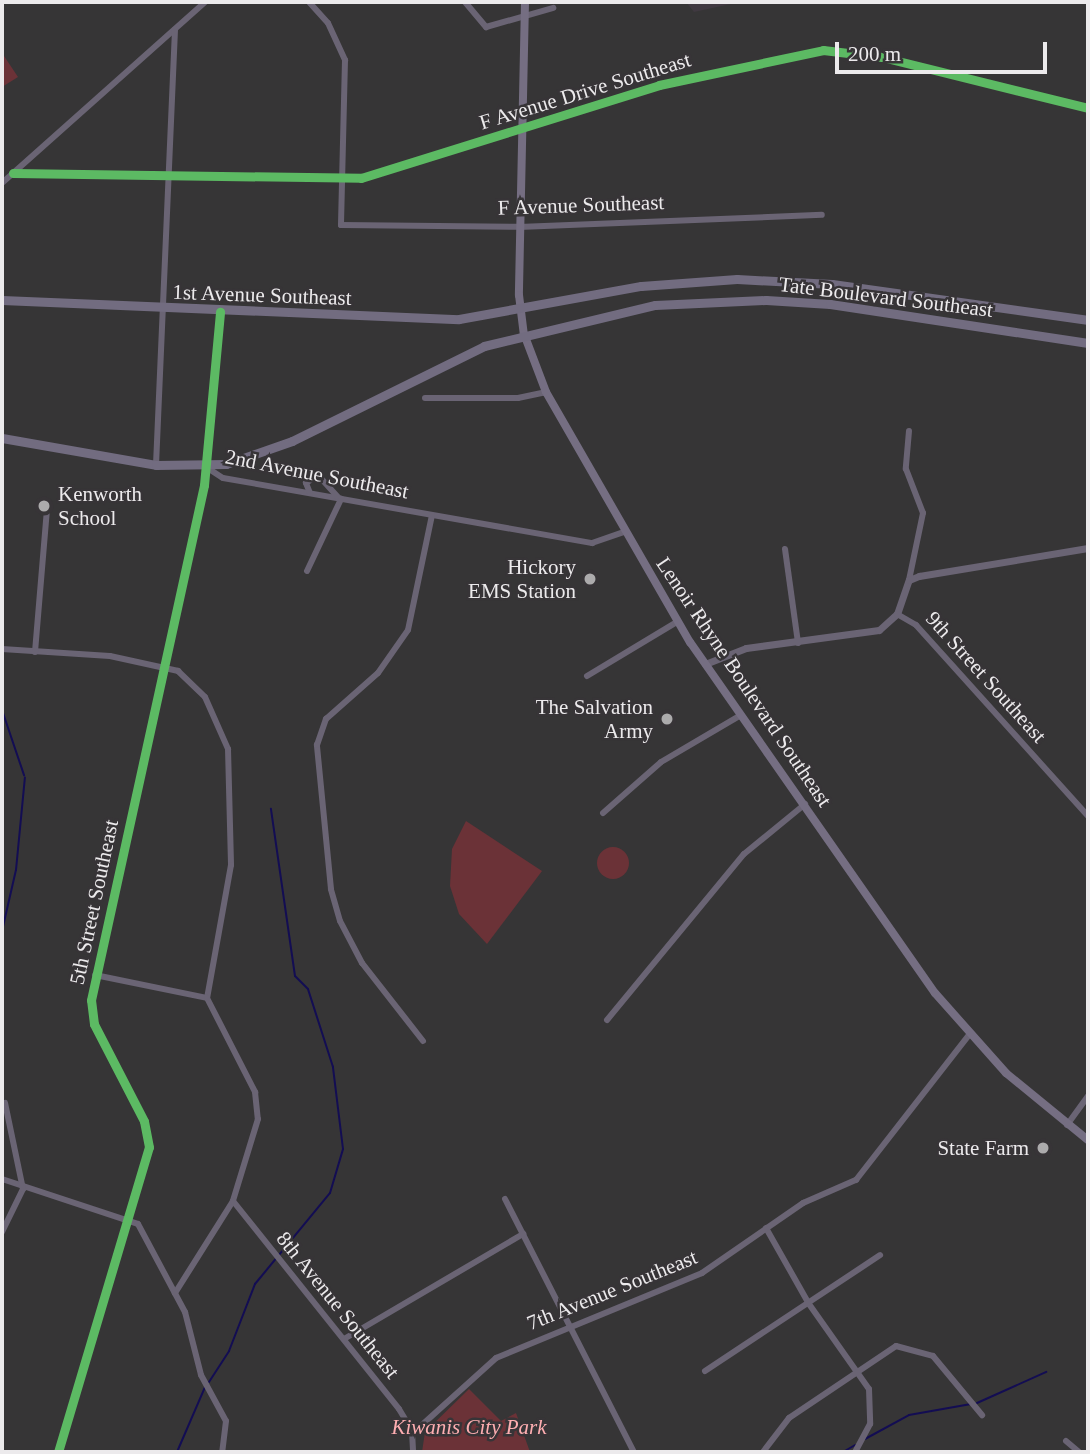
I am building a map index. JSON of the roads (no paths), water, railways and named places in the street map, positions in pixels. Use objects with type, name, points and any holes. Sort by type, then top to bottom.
[{"type":"main road","name":"Lenoir Rhyne Boulevard Southeast","points":[[525,2],[520,128],[520,311],[524,334],[546,392],[677,622],[969,1034],[1067,1125],[1088,1140]]},
{"type":"main road","name":"Tate Boulevard Southeast","points":[[520,311],[641,286],[737,279],[832,284],[1088,320]]},
{"type":"main road","name":"1st Avenue Southeast","points":[[2,300],[220,312],[450,319],[520,311]]},
{"type":"main road","name":"Tate Boulevard Southeast","points":[[206,467],[276,448],[438,365],[524,334],[655,305],[766,300],[1088,343]]},
{"type":"main road","name":"2nd Avenue Southeast","points":[[2,438],[156,465],[206,467]]},
{"type":"street","points":[[2,183],[205,2]]},
{"type":"street","points":[[13,173],[341,180],[345,61],[332,30],[309,2]]},
{"type":"street","points":[[465,2],[486,27],[554,8]]},
{"type":"street","points":[[156,465],[166,309],[175,29]]},
{"type":"street","name":"F Avenue Drive Southeast","points":[[341,180],[659,85],[823,50],[881,57],[1088,108]]},
{"type":"street","name":"F Avenue Southeast","points":[[341,180],[341,225],[519,227],[822,215]]},
{"type":"street","name":"5th Street Southeast","points":[[58,1452],[127,1221],[149,1137],[94,1024],[95,975],[206,467],[220,312]]},
{"type":"street","points":[[425,398],[518,398],[546,392]]},
{"type":"street","name":"9th Street Southeast","points":[[909,431],[906,469],[923,513],[909,580],[897,614],[916,625],[1088,816]]},
{"type":"street","name":"2nd Avenue Southeast","points":[[206,467],[223,478],[592,543],[624,532]]},
{"type":"street","points":[[307,571],[341,499],[318,475],[306,483],[310,493]]},
{"type":"street","points":[[35,652],[47,509]]},
{"type":"street","points":[[423,1041],[362,963],[340,921],[331,889],[317,745],[326,719],[379,673],[408,630],[432,514]]},
{"type":"street","points":[[909,580],[1088,548]]},
{"type":"street","points":[[785,549],[798,643]]},
{"type":"street","points":[[705,664],[746,648],[863,634],[897,614]]},
{"type":"street","points":[[587,676],[677,622]]},
{"type":"street","points":[[2,649],[110,656],[187,676],[205,697],[231,768],[231,865],[207,998],[259,1105],[253,1149],[233,1201],[175,1293]]},
{"type":"street","points":[[603,813],[661,762],[741,715]]},
{"type":"street","points":[[607,1020],[744,854],[805,804]]},
{"type":"street","points":[[95,975],[207,998]]},
{"type":"street","name":"7th Avenue Southeast","points":[[412,1433],[489,1362],[702,1273],[766,1228],[863,1174],[969,1034]]},
{"type":"street","points":[[1067,1125],[1088,1096]]},
{"type":"street","points":[[2,1232],[23,1189],[5,1104]]},
{"type":"street","points":[[2,1179],[23,1189],[138,1224],[175,1293],[201,1375],[219,1406],[226,1429],[222,1452]]},
{"type":"street","points":[[505,1199],[634,1452]]},
{"type":"street","name":"8th Avenue Southeast","points":[[233,1201],[344,1339],[412,1433]]},
{"type":"street","points":[[766,1228],[809,1304],[858,1371],[873,1407],[855,1452]]},
{"type":"street","points":[[344,1339],[523,1234]]},
{"type":"street","points":[[705,1371],[880,1255]]},
{"type":"street","points":[[763,1452],[789,1418],[888,1348],[922,1350],[945,1366],[982,1415]]},
{"type":"street","points":[[412,1433],[413,1452]]},
{"type":"street","points":[[1066,1441],[1079,1452]]},
{"type":"waterway","points":[[2,710],[24,775]]},
{"type":"waterway","points":[[2,931],[16,870],[25,777]]},
{"type":"waterway","points":[[209,1382],[229,1351],[255,1284],[330,1193],[343,1149],[333,1067],[308,989],[295,976],[271,809]]},
{"type":"waterway","points":[[977,1403],[1046,1372]]},
{"type":"waterway","points":[[177,1452],[205,1387]]},
{"type":"waterway","points":[[865,1439],[909,1415],[971,1404]]},
{"type":"waterway","points":[[843,1452],[855,1445]]},
{"type":"place","name":"Kenworth School","points":[[44,506]]},
{"type":"place","name":"Hickory EMS Station","points":[[590,579]]},
{"type":"place","name":"The Salvation Army","points":[[667,719]]},
{"type":"place","name":"State Farm","points":[[1043,1148]]},
{"type":"park label","name":"Kiwanis City Park","points":[[469,1427]]}]
